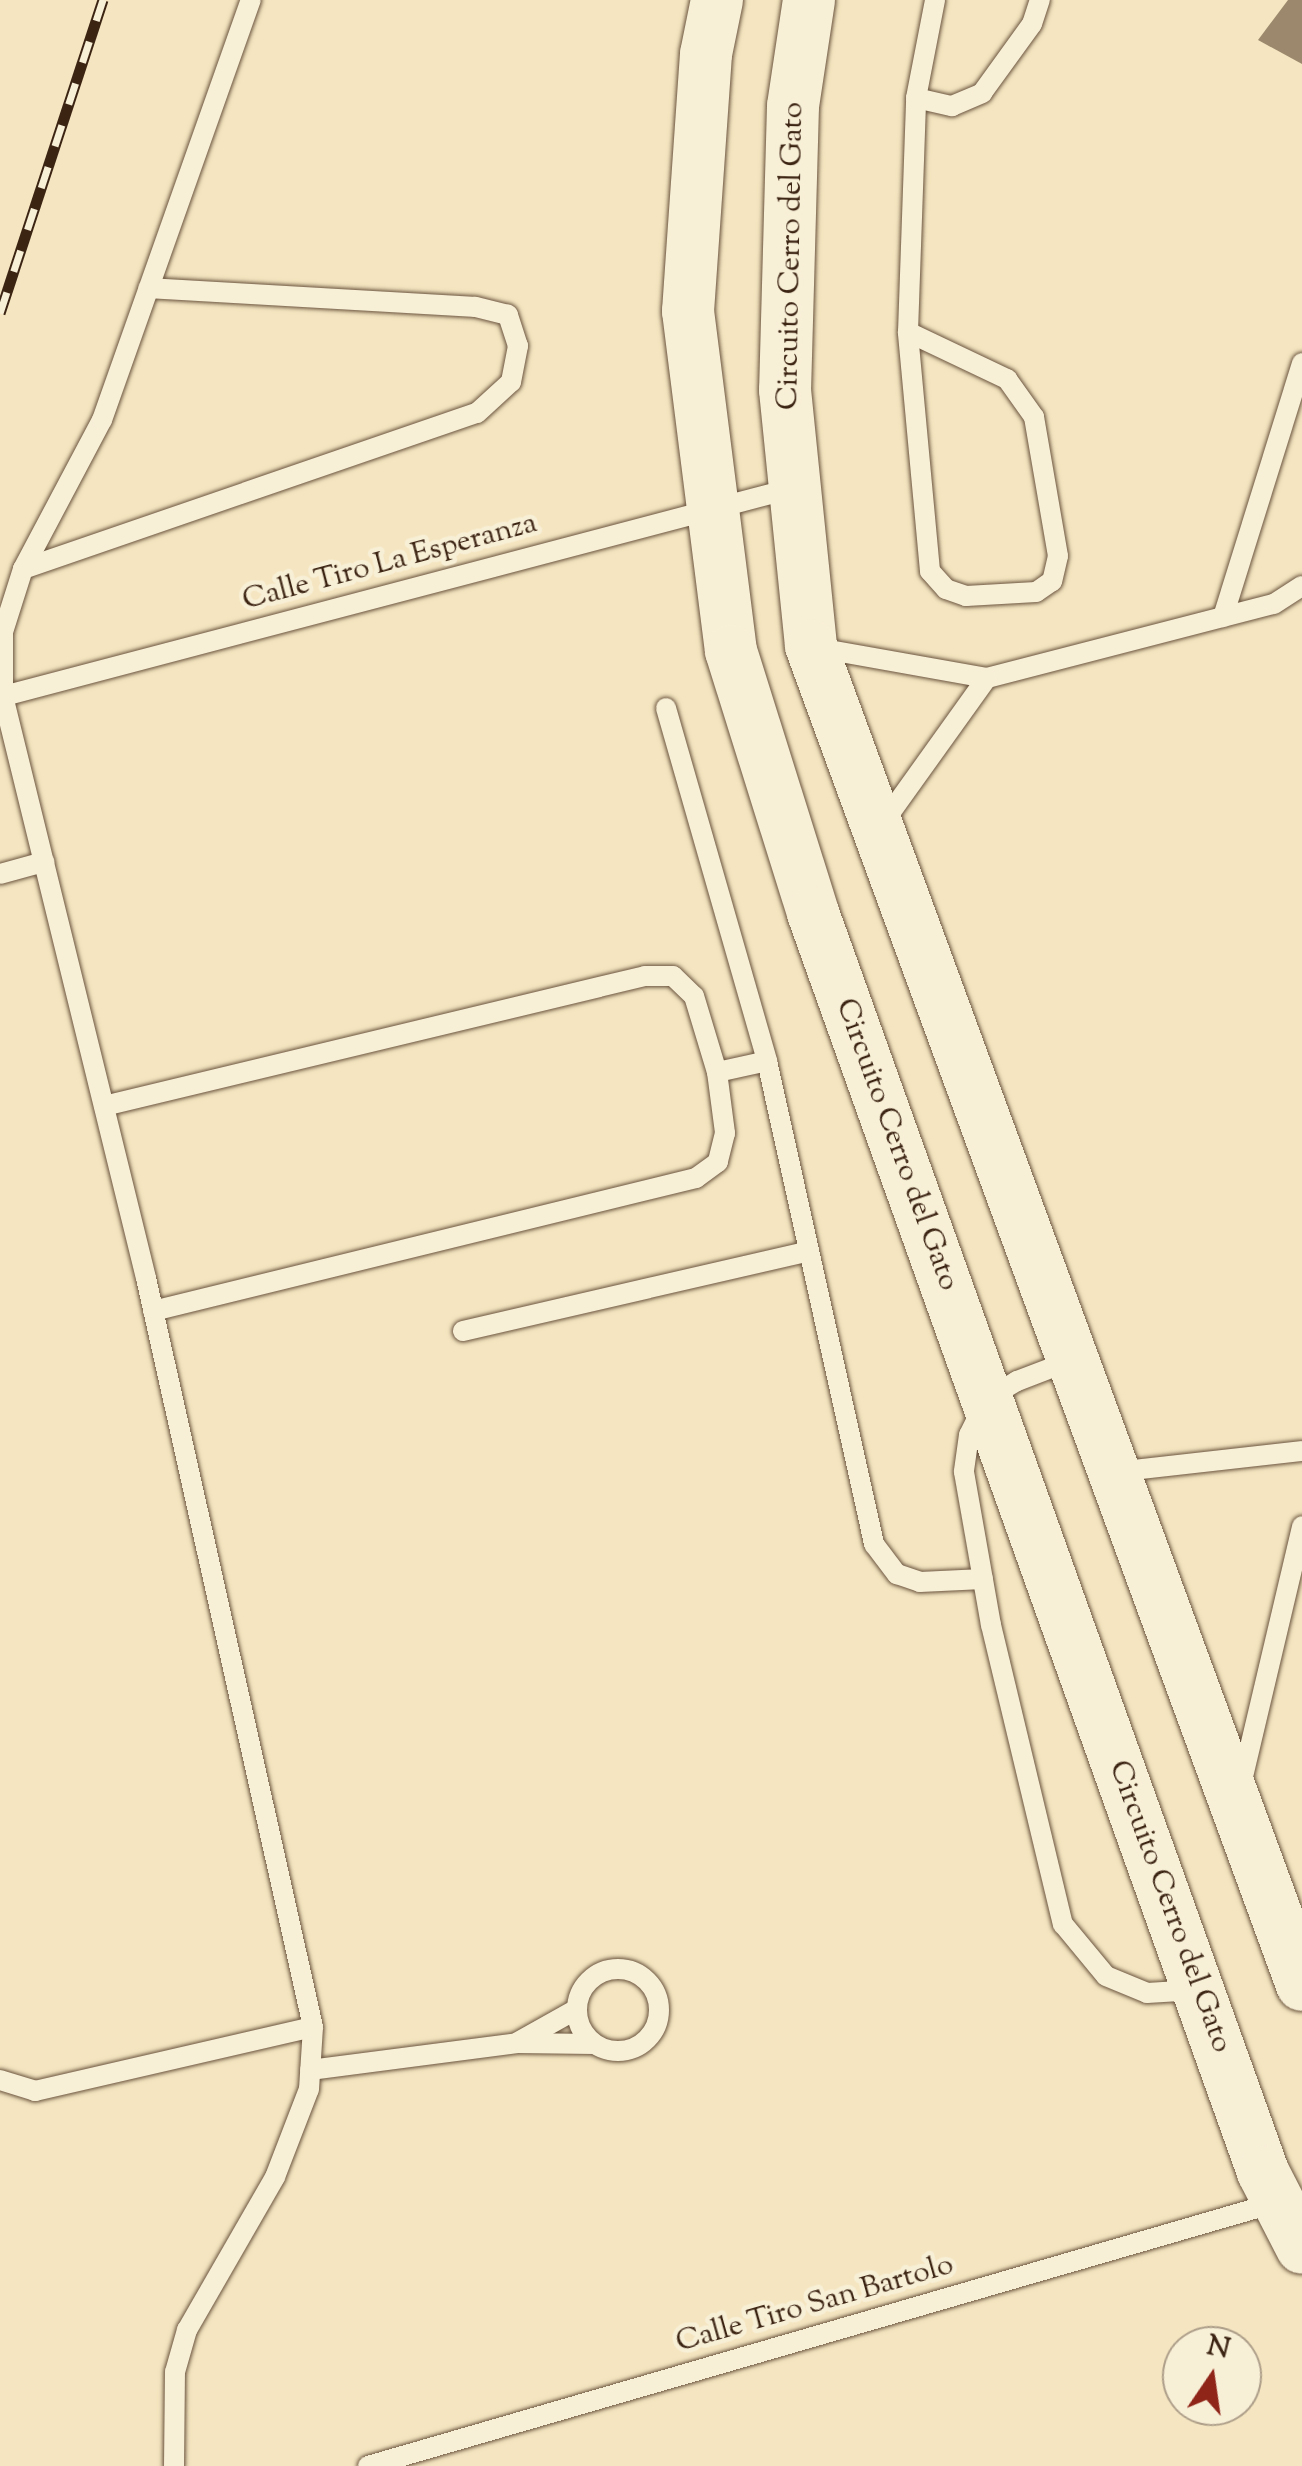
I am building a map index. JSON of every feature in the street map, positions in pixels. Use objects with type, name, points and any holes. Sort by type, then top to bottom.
[{"type":"street","name":"Circuito Cerro del Gato","points":[[717,0],[706,54],[688,311],[737,670],[813,914],[1263,2172],[1302,2248]]},
{"type":"street","name":"Circuito Cerro del Gato","points":[[809,0],[793,106],[785,390],[811,646],[1302,1985]]},
{"type":"lane","points":[[174,2466],[175,2372],[186,2330],[275,2176],[309,2089],[313,2027],[153,1312],[2,697],[4,632],[22,569],[102,420],[251,0]]},
{"type":"lane","points":[[908,332],[1007,379],[1034,417],[1058,556],[1052,581],[1036,592],[966,596],[946,589],[930,571],[908,332],[916,98],[936,0]]},
{"type":"lane","points":[[916,98],[952,106],[982,93],[1032,24],[1040,0]]},
{"type":"lane","points":[[22,569],[477,412],[511,382],[518,346],[508,315],[149,288]]},
{"type":"lane","points":[[1223,617],[1302,363]]},
{"type":"lane","name":"Calle Tiro La Esperanza","points":[[2,697],[795,488]]},
{"type":"lane","points":[[811,646],[986,678],[1274,604],[1302,586]]},
{"type":"lane","points":[[878,830],[986,678]]},
{"type":"lane","points":[[666,708],[767,1061],[874,1544],[897,1574],[920,1582],[983,1580]]},
{"type":"lane","points":[[0,874],[44,862]]},
{"type":"lane","points":[[104,1106],[645,976],[673,976],[694,996],[717,1072],[725,1133],[718,1162],[696,1178],[153,1312]]},
{"type":"lane","points":[[717,1072],[767,1061]]},
{"type":"lane","points":[[463,1331],[810,1251]]},
{"type":"lane","points":[[1072,1360],[1016,1381],[987,1399],[969,1435],[964,1472],[983,1580],[1062,1924],[1106,1976],[1146,1993],[1198,1990]]},
{"type":"lane","points":[[1114,1472],[1302,1451]]},
{"type":"lane","points":[[1236,1806],[1302,1526]]},
{"type":"lane","points":[[633,1970],[650,1982],[659,2000],[659,2020],[649,2038],[632,2049],[612,2052],[594,2044],[580,2029],[575,2010],[580,1990],[603,1971],[633,1970]]},
{"type":"lane","points":[[517,2043],[575,2010]]},
{"type":"lane","points":[[0,2080],[35,2091],[313,2027]]},
{"type":"lane","points":[[310,2070],[517,2043],[594,2044]]},
{"type":"lane","name":"Calle Tiro San Bartolo","points":[[368,2466],[1278,2202]]},
{"type":"building","points":[[1288,0],[1302,0],[1302,64],[1258,40]]},
{"type":"railway","points":[[0,313],[103,0]]}]
